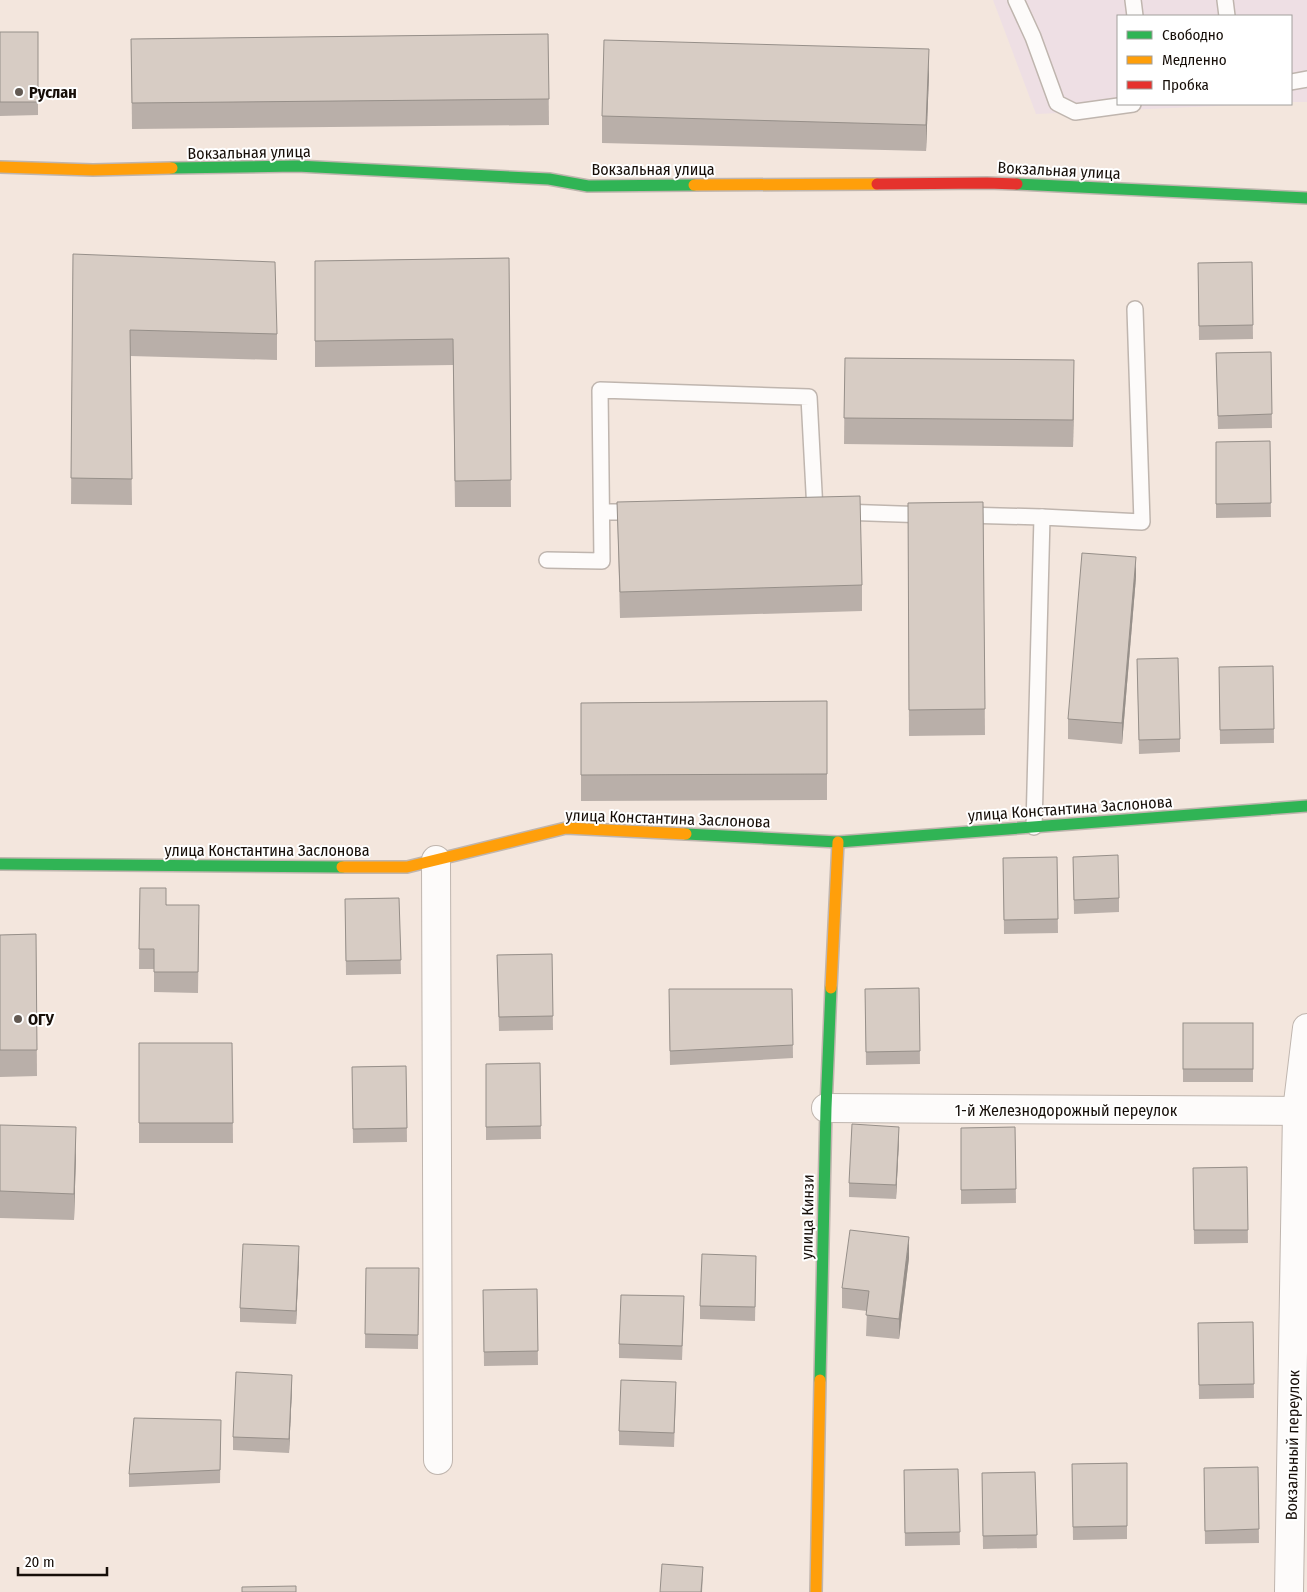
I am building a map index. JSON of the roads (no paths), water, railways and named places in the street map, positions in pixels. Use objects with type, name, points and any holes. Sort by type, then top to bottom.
[{"type":"street","name":"Вокзальная улица","points":[[0,167],[93,170],[297,166],[549,179],[588,186],[987,183],[1307,198]]},
{"type":"street","name":"улица Константина Заслонова","points":[[0,864],[408,867],[566,828],[838,842],[1307,806]]},
{"type":"street","name":"улица Кинзи","points":[[816,1592],[826,1108],[838,842]]},
{"type":"street","points":[[436,860],[438,1460]]},
{"type":"street","name":"Вокзальный переулок","points":[[1289,1592],[1300,1434],[1302,1111],[1307,1028]]},
{"type":"street","name":"1-й Железнодорожный переулок","points":[[826,1108],[1302,1111]]},
{"type":"lane","points":[[1016,0],[1033,37],[1057,103],[1075,112],[1126,105]]},
{"type":"lane","points":[[1133,0],[1136,15]]},
{"type":"lane","points":[[1225,0],[1226,15]]},
{"type":"lane","points":[[1292,82],[1307,79]]},
{"type":"lane","points":[[795,511],[1042,517],[1142,522],[1135,309]]},
{"type":"lane","points":[[547,560],[602,561],[600,390],[809,397],[815,511]]},
{"type":"lane","points":[[602,512],[650,512]]},
{"type":"lane","points":[[1034,827],[1042,517]]},
{"type":"place","name":"Руслан","points":[[19,92]]},
{"type":"place","name":"ОГУ","points":[[18,1019]]}]
